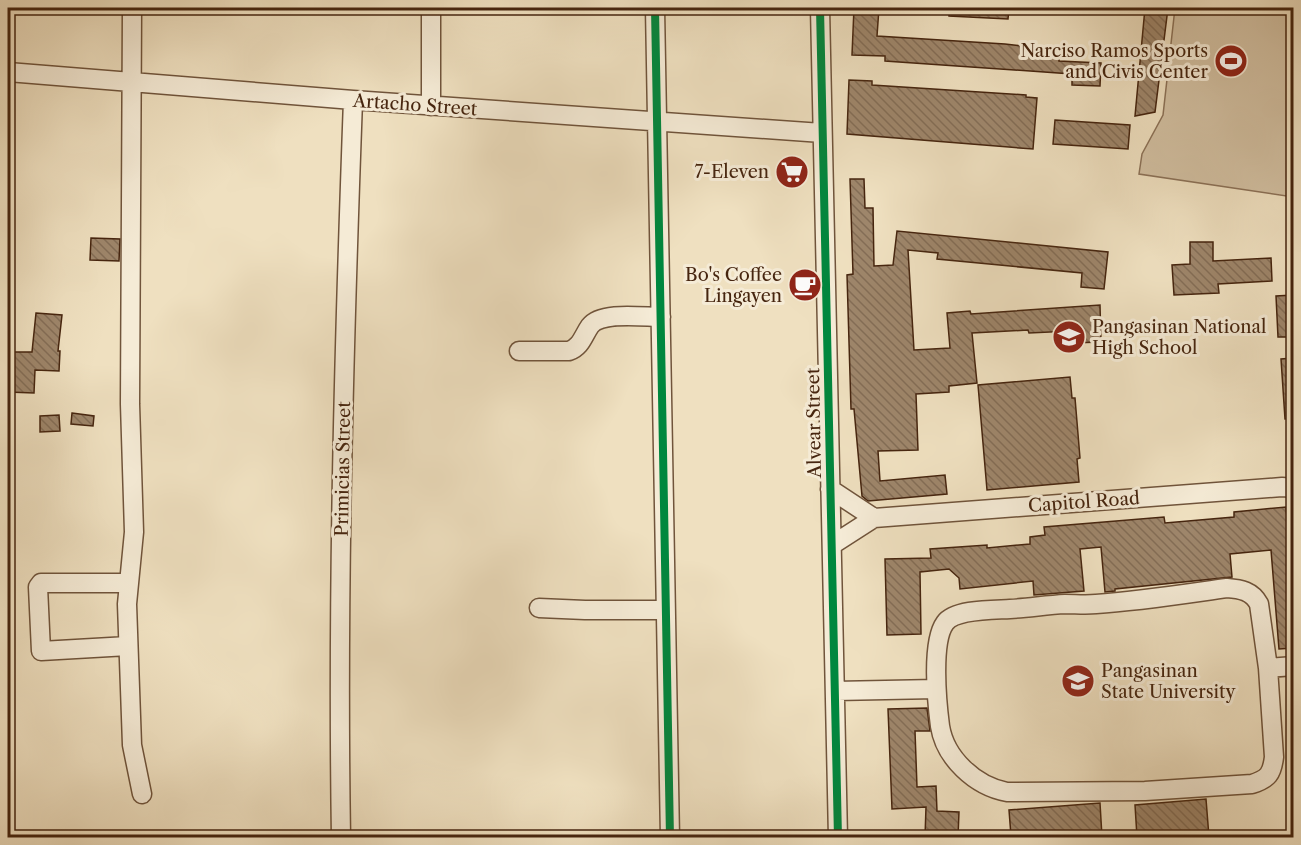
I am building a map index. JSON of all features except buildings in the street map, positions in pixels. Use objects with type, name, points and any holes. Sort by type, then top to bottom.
[{"type":"street","points":[[132,8],[130,404],[134,532],[128,583],[128,646],[132,745],[142,794]]},
{"type":"street","points":[[431,8],[431,106]]},
{"type":"street","points":[[655,8],[659,122],[670,837]]},
{"type":"street","name":"Alvear Street","points":[[820,8],[838,837]]},
{"type":"street","name":"Artacho Street","points":[[8,72],[431,106],[822,133]]},
{"type":"street","name":"Primicias Street","points":[[341,837],[344,348],[353,100]]},
{"type":"street","points":[[519,351],[575,349],[592,324],[606,317],[661,317]]},
{"type":"street","name":"Capitol Road","points":[[832,545],[874,518],[1293,488]]},
{"type":"street","points":[[830,489],[874,518]]},
{"type":"street","points":[[128,583],[41,584],[38,587],[40,649],[42,652],[128,646]]},
{"type":"street","points":[[1227,588],[1242,589],[1255,596],[1268,668],[1273,749],[1272,771],[1265,780],[1252,784],[1144,791],[1006,792],[995,790],[978,781],[953,759],[941,729],[936,689],[940,635],[945,622],[955,615],[1065,604],[1096,604],[1227,588]]},
{"type":"street","points":[[539,608],[665,610]]},
{"type":"street","points":[[1268,668],[1293,666]]},
{"type":"street","points":[[835,691],[936,689]]},
{"type":"shaded area","name":"Narciso Ramos Sports and Civis Center","points":[[1175,8],[1293,8],[1293,197],[1139,174],[1142,154],[1163,115]]},
{"type":"cycle path","points":[[655,8],[670,838]]},
{"type":"cycle path","points":[[820,8],[838,838]]},
{"type":"place","name":"Narciso Ramos Sports and Civis Center","points":[[1231,61]]},
{"type":"place","name":"7-Eleven","points":[[792,172]]},
{"type":"place","name":"Bo's Coffee Lingayen","points":[[805,285]]},
{"type":"place","name":"Pangasinan National High School","points":[[1069,337]]},
{"type":"place","name":"Pangasinan State University","points":[[1078,681]]}]
